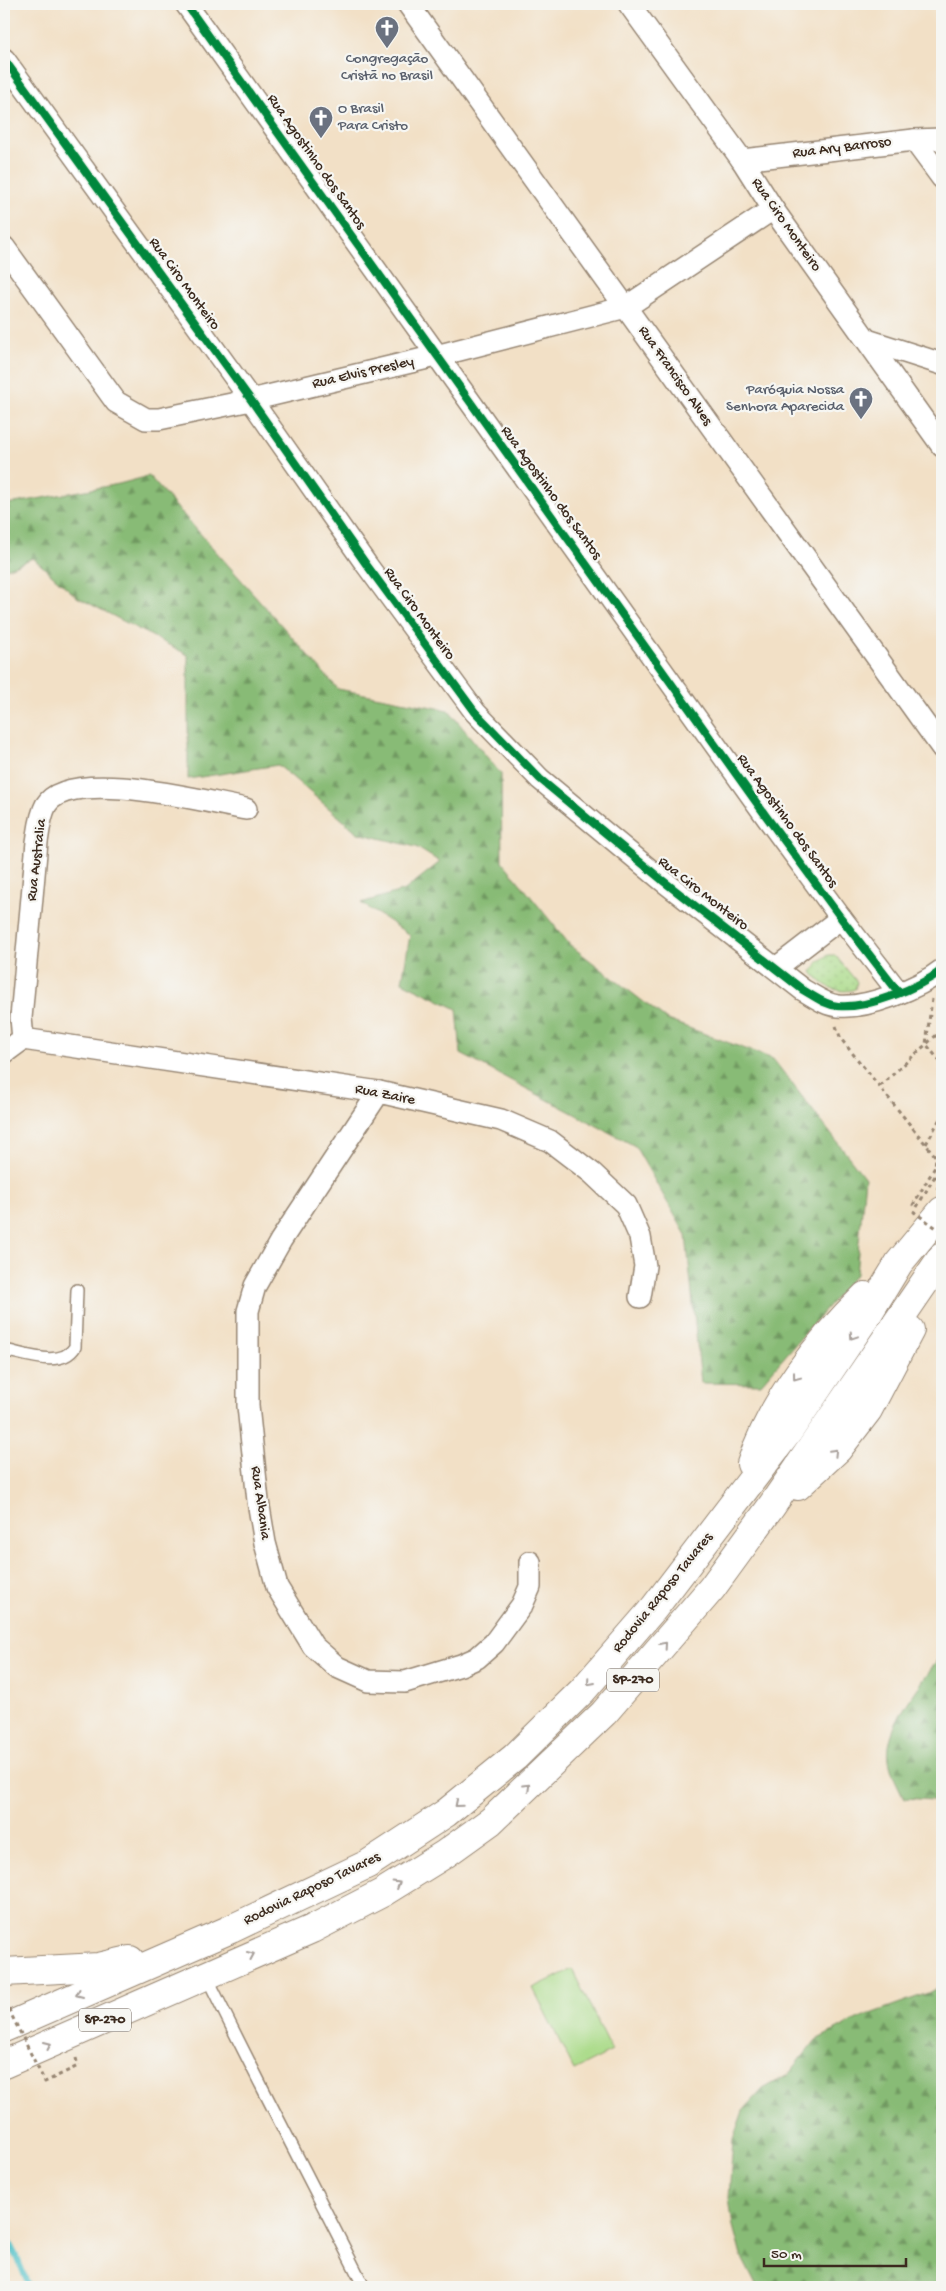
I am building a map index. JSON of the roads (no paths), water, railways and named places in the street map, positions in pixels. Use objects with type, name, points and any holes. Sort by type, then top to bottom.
[{"type":"highway","name":"Rodovia Raposo Tavares","points":[[4,2028],[231,1929],[368,1864],[446,1813],[515,1756],[582,1691],[654,1608],[789,1431],[866,1317],[898,1263],[942,1211]]},
{"type":"highway","name":"SP-270","points":[[4,2064],[312,1929],[382,1893],[445,1854],[491,1821],[604,1713],[712,1588],[771,1507],[942,1257]]},
{"type":"highway","points":[[4,1972],[99,1967],[148,1956],[231,1929]]},
{"type":"street","name":"Rua Agostinho dos Santos","points":[[186,4],[436,356],[840,918],[899,993]]},
{"type":"street","name":"Rua Francisco Alves","points":[[408,4],[942,748]]},
{"type":"street","name":"Rua Ciro Monteiro","points":[[629,4],[742,160],[774,210],[942,446]]},
{"type":"street","name":"Rua Ciro Monteiro","points":[[4,59],[474,712],[540,779],[662,880],[803,990],[826,1003],[836,1006],[857,1007],[899,993],[938,974]]},
{"type":"street","name":"Rua Ary Barroso","points":[[742,160],[914,140],[942,140]]},
{"type":"street","points":[[914,140],[942,178]]},
{"type":"street","name":"Rua Elvis Presley","points":[[4,247],[116,402],[146,419],[159,419],[251,400],[436,356],[626,307],[774,210]]},
{"type":"street","points":[[867,340],[942,364]]},
{"type":"street","name":"Rua Australia","points":[[23,1039],[21,1018],[37,842],[46,804],[67,790],[88,786],[126,788],[246,809]]},
{"type":"street","points":[[776,968],[840,918]]},
{"type":"street","points":[[4,1053],[23,1039]]},
{"type":"street","name":"Rua Zaire","points":[[23,1039],[379,1092],[501,1120],[550,1141],[592,1173],[626,1206],[640,1237],[645,1266],[640,1296]]},
{"type":"street","name":"Rua Albania","points":[[379,1092],[281,1240],[255,1286],[248,1311],[248,1406],[258,1501],[265,1543],[277,1587],[313,1646],[337,1667],[368,1681],[405,1682],[461,1665],[477,1658],[494,1643],[522,1605],[530,1587],[530,1562]]},
{"type":"lane","points":[[4,1350],[55,1359],[64,1358],[70,1354],[75,1347],[77,1290]]},
{"type":"lane","points":[[206,1975],[267,2100],[294,2148],[364,2287]]},
{"type":"waterway","points":[[4,2233],[17,2257],[29,2287]]},
{"type":"place","name":"Congregação Cristã no Brasil","points":[[387,49]]},
{"type":"place","name":"O Brasil Para Cristo","points":[[321,139]]},
{"type":"place","name":"Paróquia Nossa Senhora Aparecida","points":[[861,420]]}]
